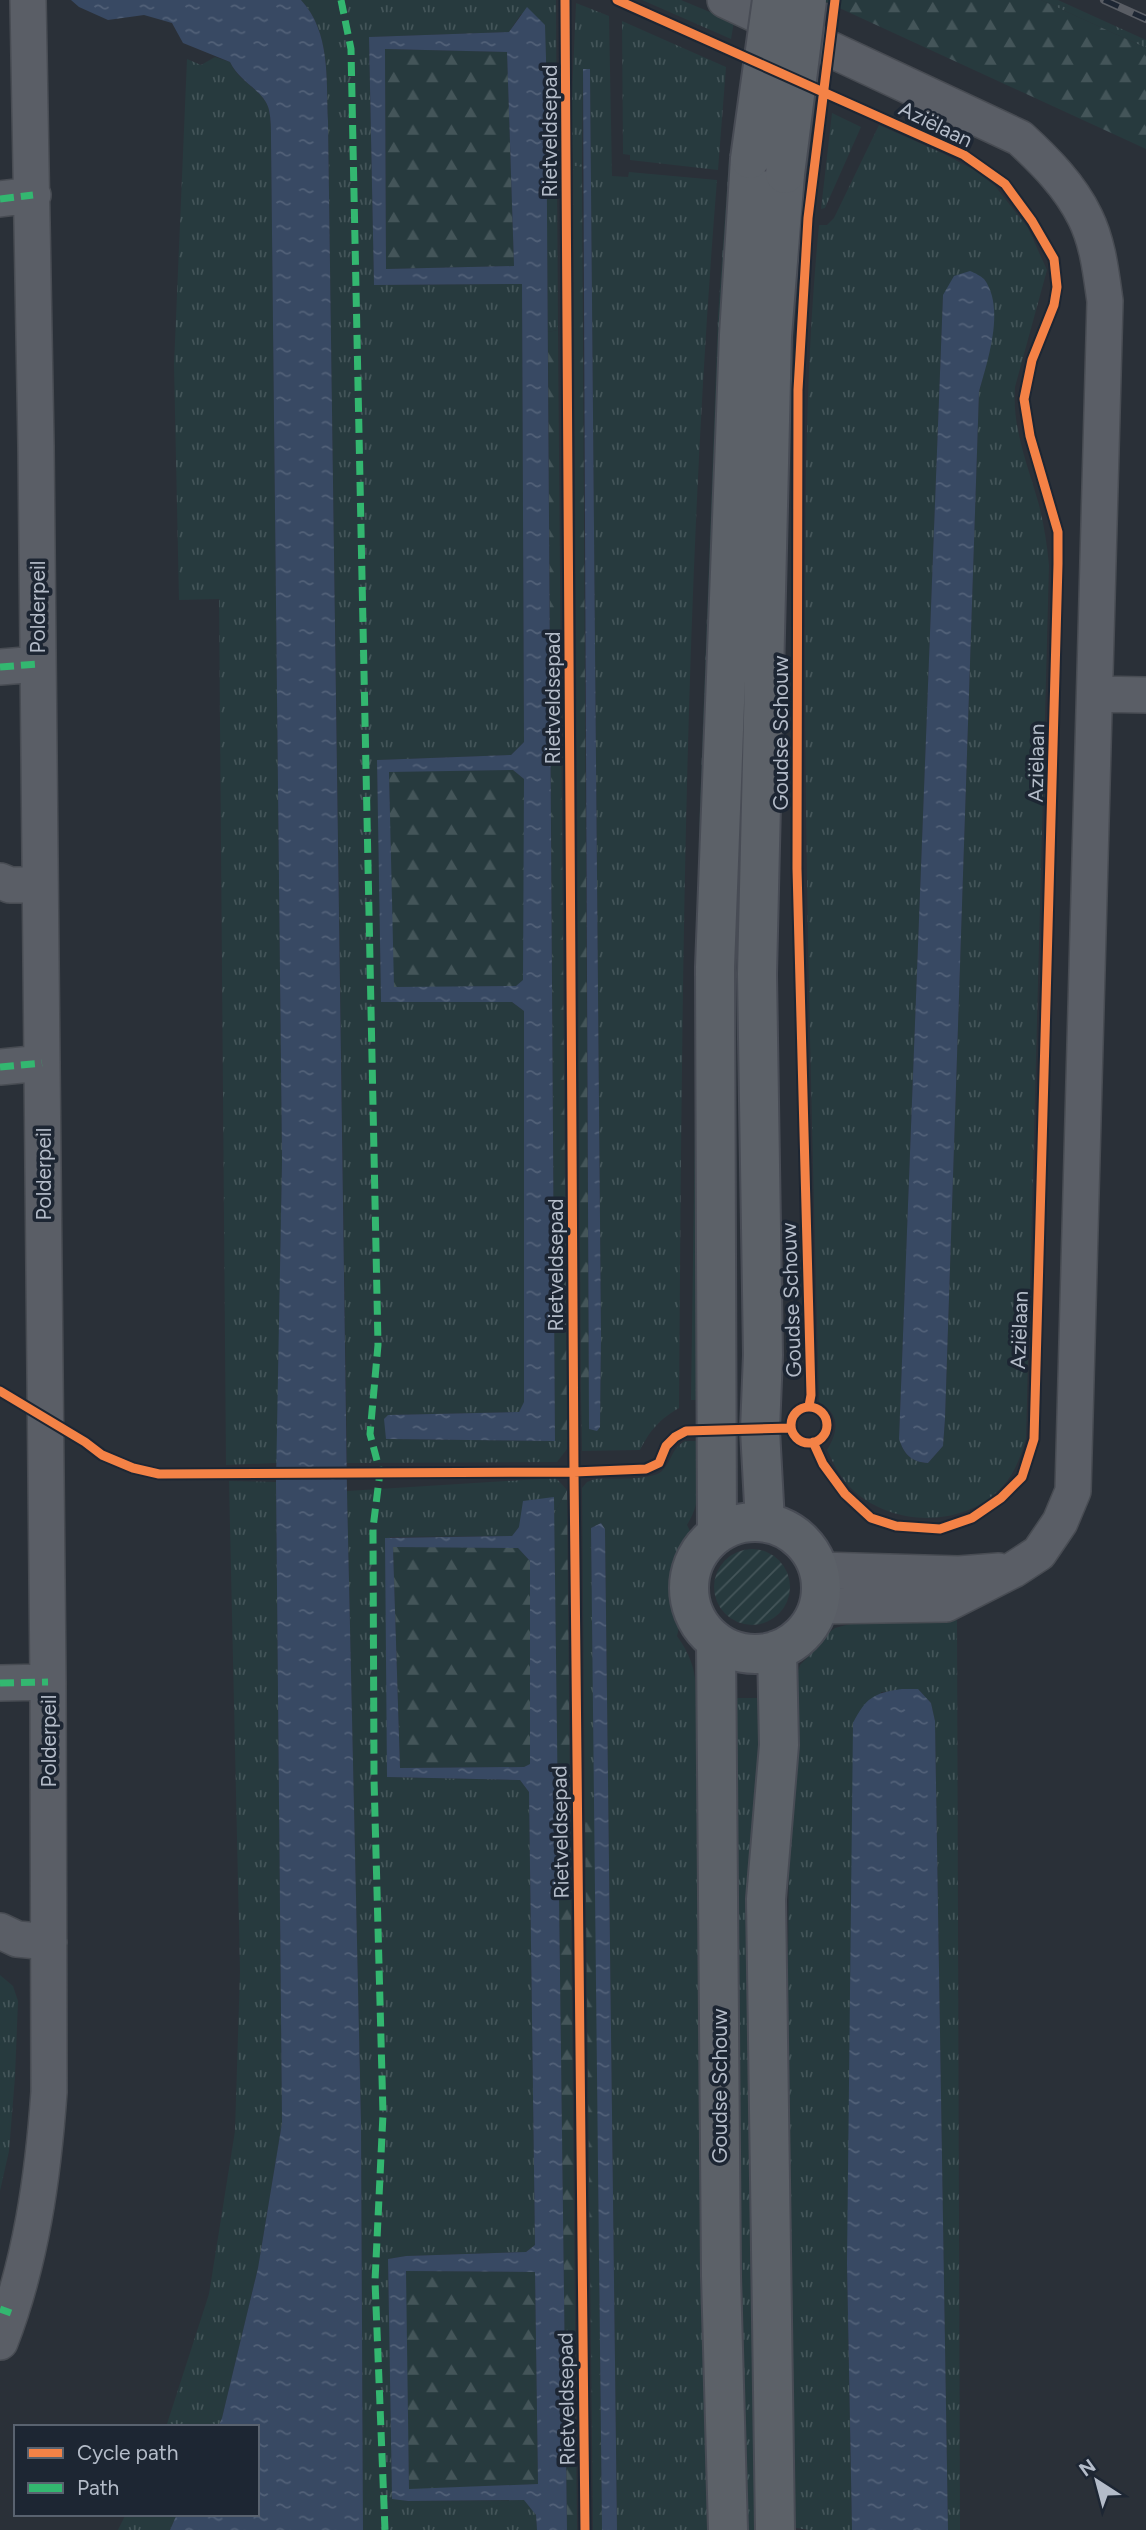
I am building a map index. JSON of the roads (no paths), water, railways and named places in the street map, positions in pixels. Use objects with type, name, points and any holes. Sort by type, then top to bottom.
[{"type":"main road","points":[[717,1534],[715,967],[738,335],[750,159],[772,0]]},
{"type":"main road","name":"Goudse Schouw","points":[[765,1522],[760,1430],[763,1355],[757,974],[772,337],[785,174],[807,0]]},
{"type":"main road","points":[[765,1522],[786,1529],[803,1542],[819,1588],[807,1628],[799,1637],[777,1650],[745,1654],[716,1642],[695,1618],[688,1587],[696,1557],[717,1534],[735,1525],[765,1522]]},
{"type":"main road","name":"Goudse Schouw","points":[[716,1642],[721,2276],[728,2530]]},
{"type":"main road","points":[[775,2530],[766,1899],[779,1745],[777,1650]]},
{"type":"street","name":"Aziëlaan","points":[[725,0],[1020,138],[1052,168],[1086,218],[1098,256],[1105,301],[1073,1491],[1060,1522],[1039,1553],[1013,1570],[946,1604],[819,1588]]},
{"type":"street","name":"Polderpeil","points":[[4,2321],[35,2218],[49,2092],[48,1682],[38,664],[17,197],[19,14]]},
{"type":"street","points":[[0,667],[38,664]]},
{"type":"street","points":[[1095,694],[1146,695]]},
{"type":"street","points":[[0,881],[10,885],[39,885]]},
{"type":"street","points":[[0,1067],[42,1063]]},
{"type":"street","points":[[0,1683],[48,1682]]},
{"type":"street","points":[[0,1931],[17,1939],[49,1942]]},
{"type":"water","points":[[71,0],[301,0],[318,27],[325,57],[347,1491],[361,2122],[363,2530],[170,2530],[176,2516],[259,2516],[259,2425],[219,2425],[258,2268],[282,2123],[276,1482],[282,1161],[271,125],[267,103],[230,62],[183,43],[172,23],[144,15],[108,20],[79,7]]},
{"type":"water","points":[[527,7],[545,25],[555,1441],[386,1439],[384,1419],[388,1415],[519,1412],[524,1402],[524,1011],[512,1002],[381,1002],[377,760],[511,755],[524,742],[522,284],[374,285],[369,37],[509,32]],"holes":[[[385,49],[507,52],[514,266],[386,269]],[[513,770],[524,779],[523,980],[516,986],[394,987],[389,772]]]},
{"type":"water","points":[[583,69],[590,69],[601,1335],[600,1427],[597,1431],[589,1429]]},
{"type":"water","points":[[970,271],[984,279],[990,291],[994,320],[990,351],[979,392],[945,1419],[943,1446],[928,1463],[909,1456],[899,1439],[943,295],[954,276]]},
{"type":"water","points":[[554,1497],[567,2530],[537,2530],[536,2515],[524,2500],[392,2499],[388,2259],[526,2252],[535,2245],[529,1792],[520,1780],[387,1777],[385,1538],[512,1536],[519,1527],[523,1501]],"holes":[[[393,1547],[518,1548],[530,1561],[530,1764],[524,1767],[400,1768]],[[406,2271],[535,2272],[538,2484],[409,2489]]]},
{"type":"water","points":[[601,1523],[605,1529],[617,2530],[602,2530],[591,1528]]},
{"type":"water","points":[[918,1689],[931,1703],[935,1721],[948,2530],[852,2530],[847,2264],[853,1723],[872,1698],[884,1692]]},
{"type":"railway","points":[[1104,0],[1146,19]]}]
